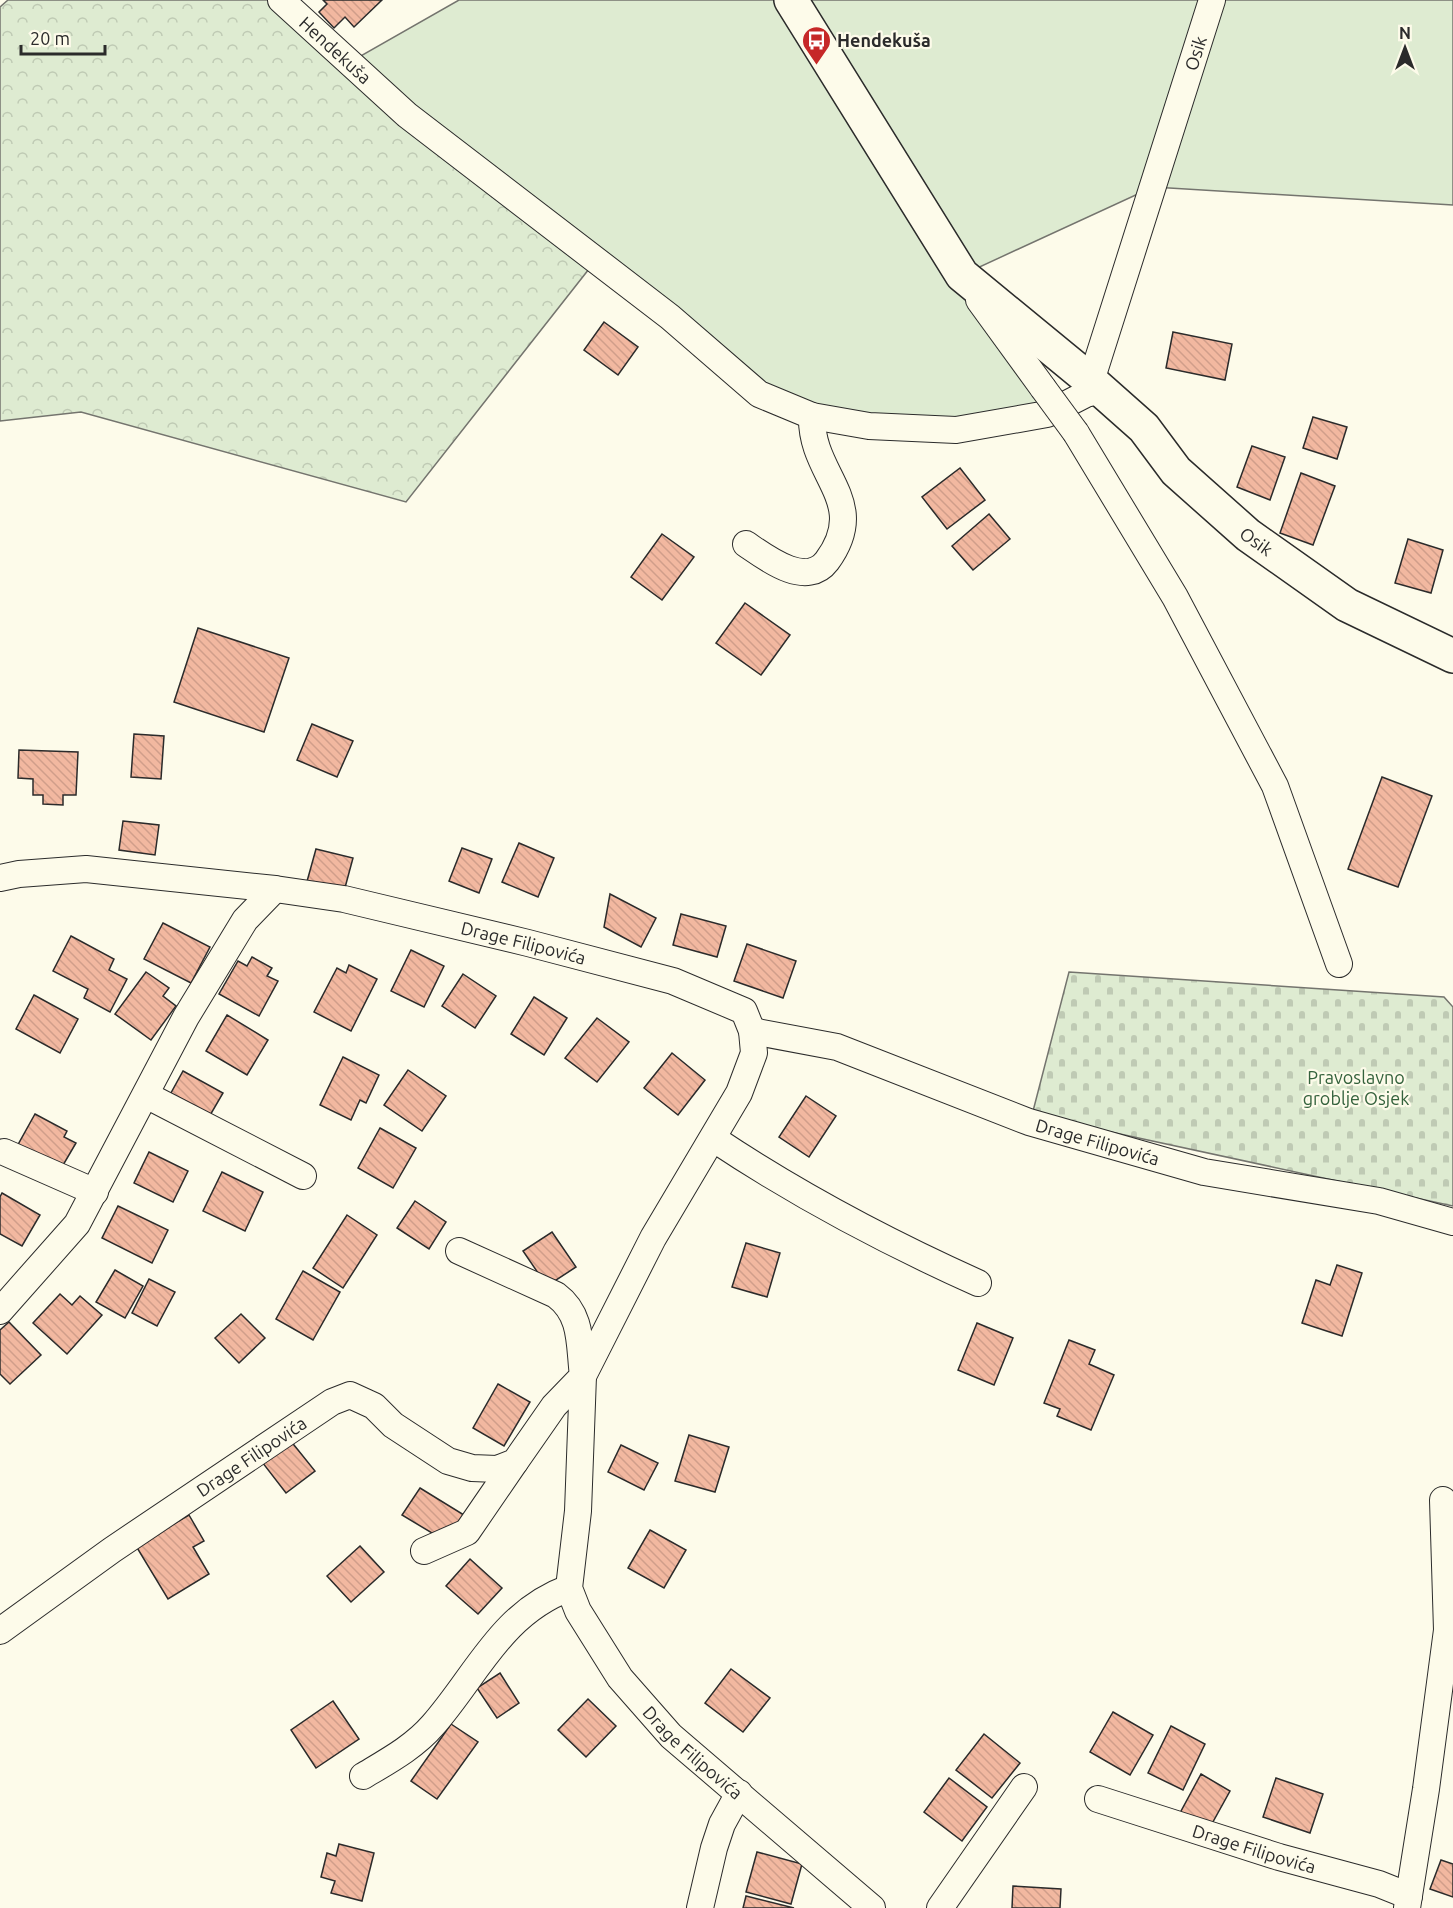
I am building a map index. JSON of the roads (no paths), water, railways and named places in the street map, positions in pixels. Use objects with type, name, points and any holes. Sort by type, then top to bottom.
[{"type":"main road","name":"Osik","points":[[791,0],[962,275],[1096,385],[1144,428],[1176,471],[1248,535],[1347,605],[1453,656]]},
{"type":"street","name":"Hendekuša","points":[[281,0],[407,115],[670,317],[759,394],[812,416],[869,426],[956,430],[1047,414],[1086,394],[1096,385]]},
{"type":"street","name":"Osik","points":[[1096,385],[1212,0]]},
{"type":"street","points":[[962,275],[1076,433],[1175,597],[1275,786],[1339,964]]},
{"type":"street","points":[[746,544],[780,566],[803,571],[825,564],[841,540],[844,528],[842,505],[811,435],[812,416]]},
{"type":"street","name":"Drage Filipovića","points":[[0,878],[19,874],[86,869],[275,888],[344,899],[416,915],[673,981],[744,1011],[752,1031],[754,1053],[739,1092],[714,1138],[653,1238],[583,1377],[554,1406],[467,1532],[424,1551]]},
{"type":"street","points":[[0,1311],[77,1224],[186,1017],[245,920],[275,888]]},
{"type":"street","name":"Drage Filipovića","points":[[752,1031],[837,1047],[1029,1122],[1204,1172],[1379,1201],[1453,1222]]},
{"type":"street","points":[[146,1095],[303,1176]]},
{"type":"street","points":[[714,1138],[746,1160],[894,1243],[978,1283]]},
{"type":"street","points":[[4,1152],[95,1192]]},
{"type":"street","points":[[459,1251],[556,1295],[569,1305],[576,1318],[583,1377]]},
{"type":"street","name":"Drage Filipovića","points":[[583,1377],[578,1499],[570,1588],[578,1611],[620,1678],[671,1736],[739,1793],[846,1898],[872,1908]]},
{"type":"street","name":"Drage Filipovića","points":[[0,1631],[112,1550],[332,1402],[350,1395],[374,1406],[393,1425],[448,1461],[472,1468],[496,1469],[515,1462]]},
{"type":"street","points":[[1408,1902],[1447,1630],[1443,1500]]},
{"type":"street","points":[[363,1776],[416,1744],[434,1725],[493,1643],[553,1593],[570,1588]]},
{"type":"street","points":[[940,1908],[1024,1787]]},
{"type":"street","points":[[700,1908],[722,1824],[739,1793]]},
{"type":"street","name":"Drage Filipovića","points":[[1098,1799],[1408,1902]]},
{"type":"place","name":"Hendekuša","points":[[816,66]]},
{"type":"park label","name":"Pravoslavno groblje Osjek","points":[[1356,1087]]}]
